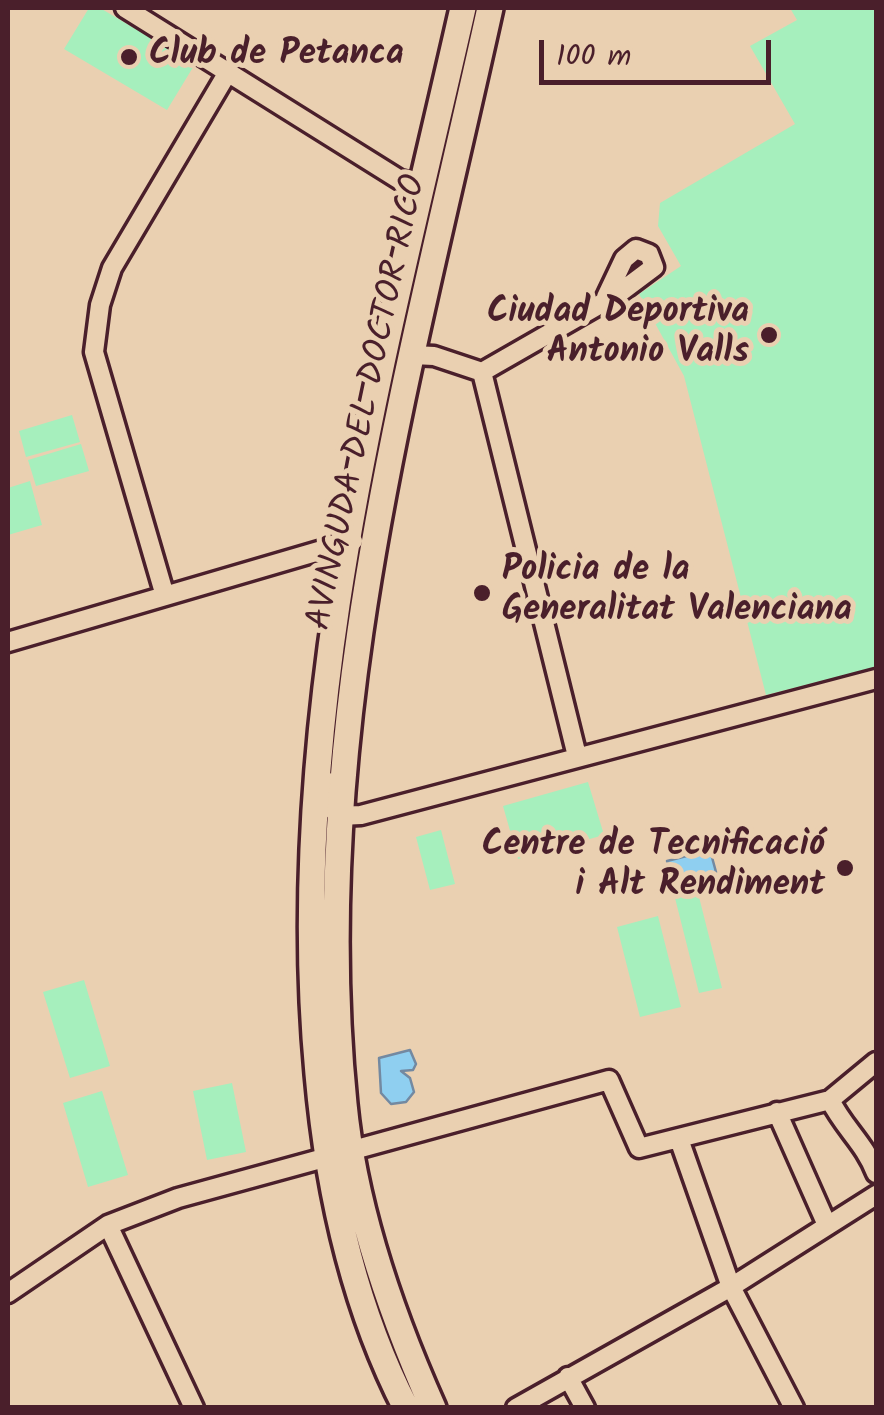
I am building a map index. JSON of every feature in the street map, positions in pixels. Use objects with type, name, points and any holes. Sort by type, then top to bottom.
[{"type":"street","points":[[125,8],[400,180],[424,186]]},
{"type":"street","name":"AVINGUDA DEL DOCTOR RICO","points":[[406,1408],[356,1282],[325,1158],[312,1011],[312,869],[322,716],[345,543],[463,8]]},
{"type":"street","name":"AVINGUDA DEL DOCTOR RICO","points":[[433,1408],[379,1270],[344,1106],[336,970],[339,816],[355,639],[373,535],[490,8]]},
{"type":"street","points":[[165,596],[94,352],[100,305],[112,268],[228,72]]},
{"type":"street","points":[[414,355],[434,356],[482,372],[606,297]]},
{"type":"street","points":[[482,372],[577,756]]},
{"type":"street","points":[[8,642],[373,535]]},
{"type":"street","points":[[339,816],[361,816],[876,680]]},
{"type":"street","name":"AVINGUDA DEL DOCTOR RICO","points":[[322,716],[328,738],[326,796],[339,816]]},
{"type":"street","points":[[8,1293],[108,1225],[178,1198],[609,1080],[639,1148],[830,1100],[876,1062]]},
{"type":"street","points":[[830,1100],[842,1124],[866,1144],[876,1173]]},
{"type":"street","points":[[776,1112],[827,1225]]},
{"type":"street","points":[[679,1140],[732,1287],[794,1408]]},
{"type":"street","points":[[516,1408],[732,1287],[876,1195]]},
{"type":"street","points":[[108,1225],[194,1408]]},
{"type":"street","points":[[568,1377],[585,1408]]},
{"type":"green space","name":"Club de Petanca","points":[[89,8],[100,8],[195,64],[167,110],[64,49]]},
{"type":"green space","name":"Ciudad Deportiva Antonio Valls","points":[[790,8],[876,8],[876,667],[766,695],[684,376],[639,294],[681,266],[658,226],[660,203],[795,124],[750,46],[797,20]]},
{"type":"green space","points":[[72,415],[80,442],[26,457],[19,431]]},
{"type":"green space","points":[[81,444],[89,471],[36,486],[28,460]]},
{"type":"green space","points":[[30,481],[42,525],[8,535],[8,488]]},
{"type":"green space","points":[[588,782],[604,835],[518,859],[503,806]]},
{"type":"green space","points":[[441,830],[455,884],[430,890],[416,837]]},
{"type":"green space","points":[[698,893],[722,988],[699,993],[675,898]]},
{"type":"green space","points":[[658,916],[681,1007],[640,1017],[617,927]]},
{"type":"green space","points":[[84,980],[110,1066],[70,1078],[43,992]]},
{"type":"green space","points":[[232,1083],[246,1152],[207,1160],[193,1091]]},
{"type":"green space","points":[[102,1091],[128,1175],[88,1187],[63,1103]]},
{"type":"water","points":[[710,850],[716,872],[673,883],[667,861]]},
{"type":"water","points":[[410,1050],[416,1064],[413,1070],[401,1071],[410,1078],[414,1092],[406,1102],[391,1104],[381,1093],[379,1058]]},
{"type":"place","name":"Club de Petanca","points":[[129,57]]},
{"type":"place","name":"Ciudad Deportiva Antonio Valls","points":[[769,335]]},
{"type":"place","name":"Policia de la Generalitat Valenciana","points":[[482,593]]},
{"type":"place","name":"Centre de Tecnificació i Alt Rendiment","points":[[845,868]]}]
